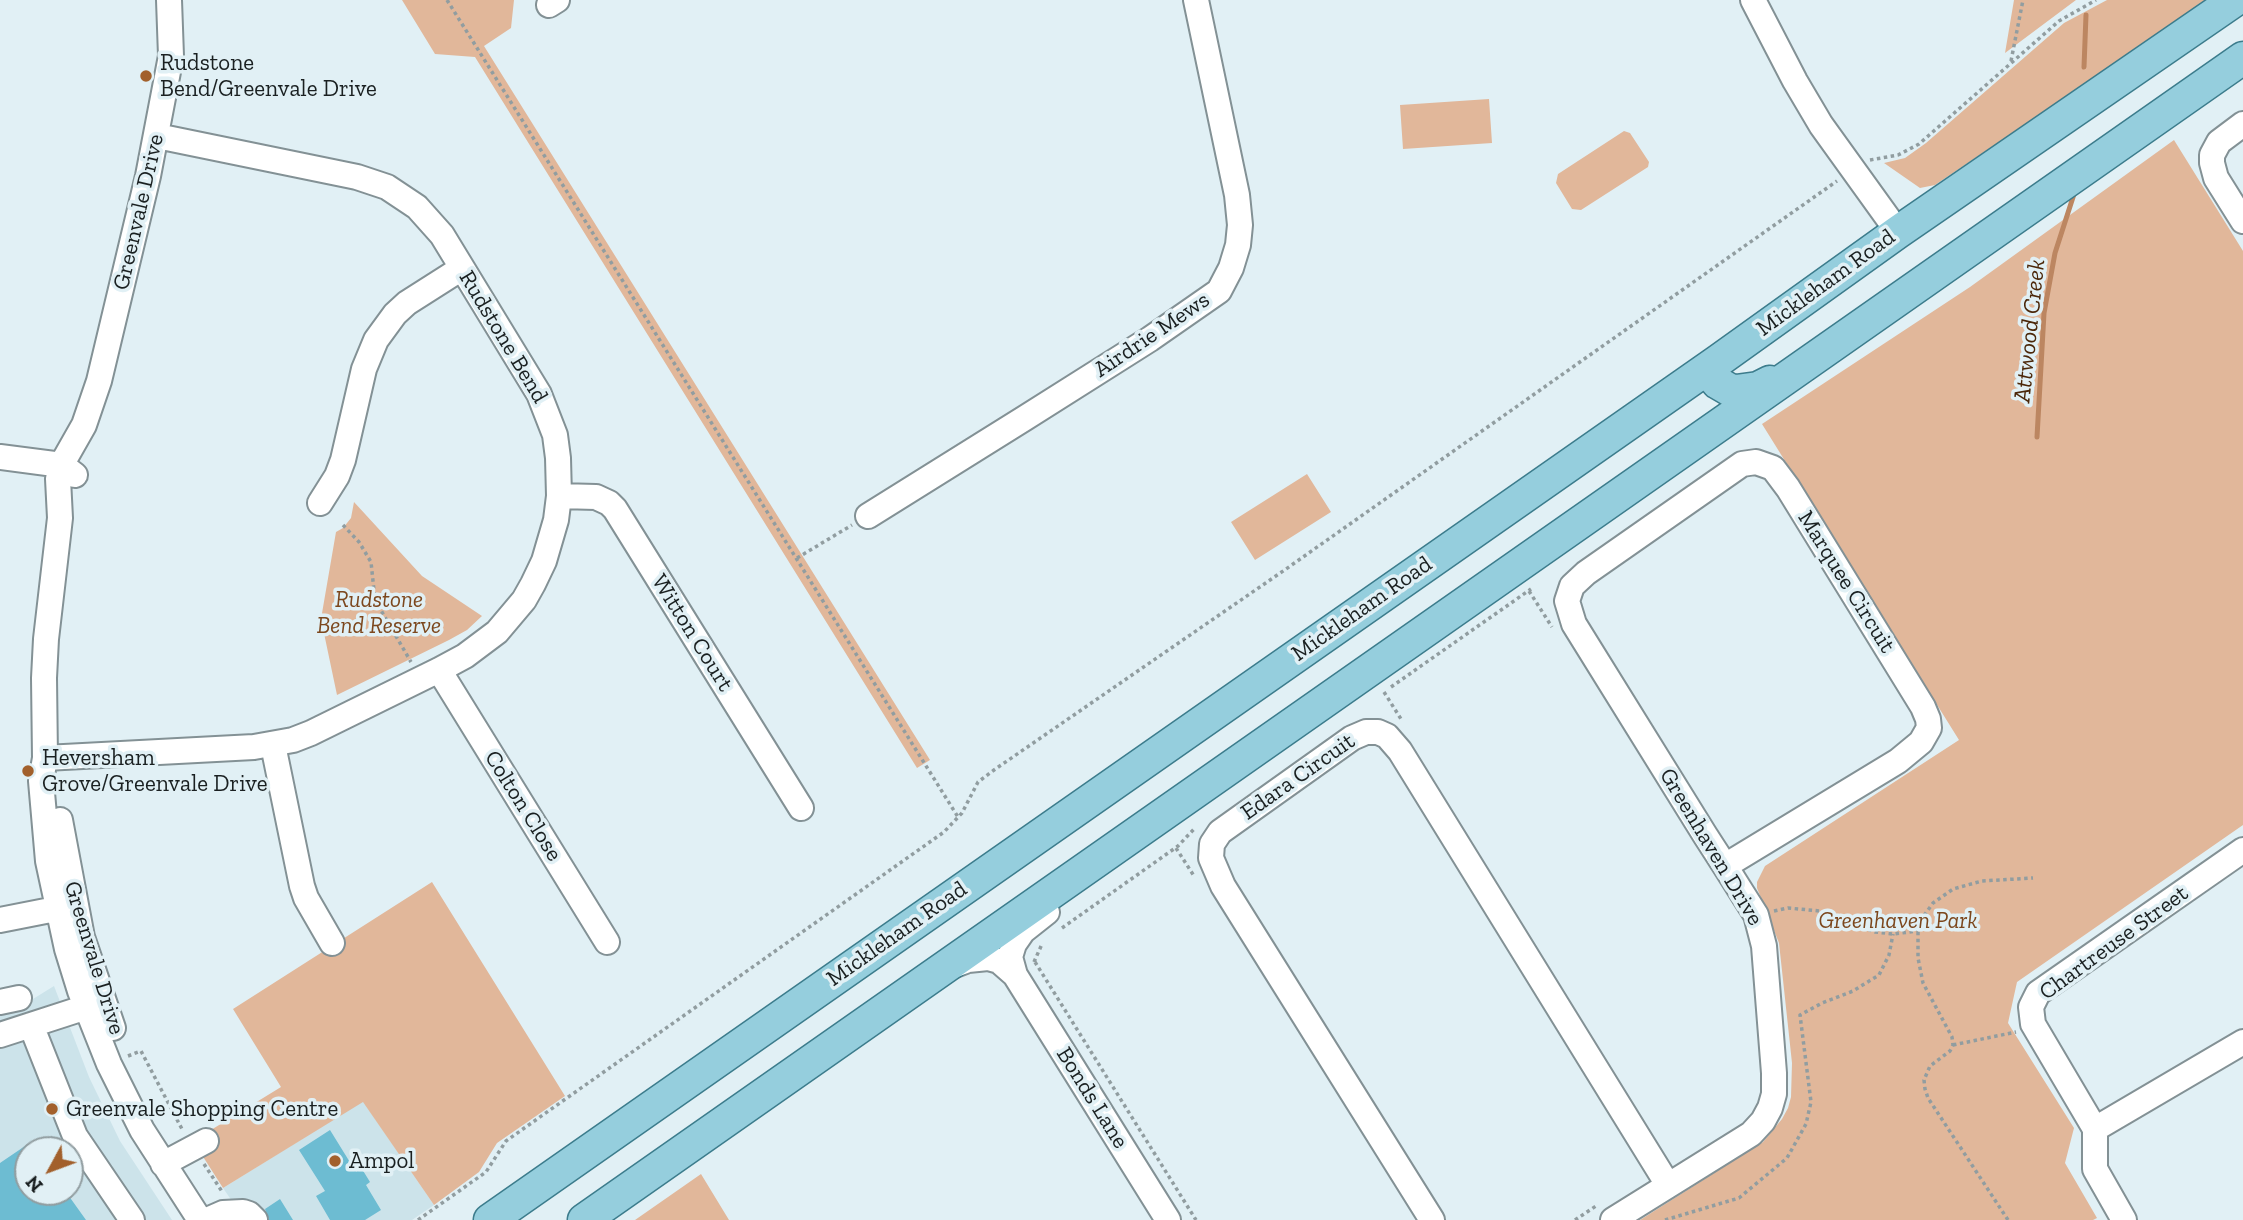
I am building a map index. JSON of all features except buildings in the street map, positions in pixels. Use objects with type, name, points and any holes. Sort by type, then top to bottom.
[{"type":"main road","name":"Mickleham Road","points":[[490,1220],[1898,232],[2235,0]]},
{"type":"main road","points":[[583,1220],[2243,58]]},
{"type":"main road","points":[[1718,360],[1712,372],[1715,380],[1730,390],[1745,391],[1758,388],[1826,350]]},
{"type":"street","name":"Greenvale Drive","points":[[169,0],[172,56],[157,136],[99,381],[95,424],[90,444],[65,473],[76,508],[56,566],[44,678],[45,758],[41,781],[48,861],[66,907],[67,949],[127,1063],[169,1160],[201,1216]]},
{"type":"street","name":"Airdrie Mews","points":[[867,516],[1093,375],[1219,291],[1231,268],[1238,245],[1240,225],[1237,195],[1196,0]]},
{"type":"street","points":[[1753,0],[1795,81],[1822,125],[1898,232]]},
{"type":"street","points":[[2243,124],[2224,137],[2215,148],[2212,163],[2216,178],[2243,221]]},
{"type":"street","name":"Rudstone Bend","points":[[45,758],[233,749],[273,745],[311,733],[439,670],[483,644],[509,620],[524,600],[552,539],[559,496],[558,458],[555,435],[548,414],[528,372],[431,221],[417,207],[387,187],[348,174],[157,136]]},
{"type":"street","points":[[320,503],[338,476],[364,369],[376,340],[395,314],[407,303],[462,268]]},
{"type":"street","points":[[0,458],[65,473]]},
{"type":"street","name":"Marquee Circuit","points":[[1566,630],[1568,596],[1572,586],[1586,573],[1742,464],[1763,463],[1773,468],[1780,476],[1923,707],[1928,719],[1928,729],[1922,742],[1898,761],[1725,866]]},
{"type":"street","name":"Witton Court","points":[[559,496],[596,498],[609,503],[615,509],[801,808]]},
{"type":"street","name":"Greenhaven Drive","points":[[1566,630],[1757,918],[1764,946],[1774,1073],[1772,1101],[1763,1121],[1751,1134],[1668,1185],[1609,1211]]},
{"type":"street","name":"Colton Close","points":[[439,670],[607,942]]},
{"type":"street","name":"Edara Circuit","points":[[1432,1220],[1223,886],[1211,858],[1212,844],[1220,832],[1352,738],[1366,732],[1378,732],[1387,736],[1400,751],[1668,1185]]},
{"type":"street","points":[[273,745],[302,886],[332,943]]},
{"type":"street","points":[[1025,969],[1011,963],[1011,952],[1023,931],[1155,836],[1213,780]]},
{"type":"street","name":"Chartreuse Street","points":[[2095,1129],[2033,1024],[2031,1007],[2038,993],[2243,850]]},
{"type":"street","points":[[0,920],[66,907]]},
{"type":"street","points":[[939,972],[968,960],[988,958],[1025,969]]},
{"type":"street","name":"Bonds Lane","points":[[1025,969],[1168,1220]]},
{"type":"street","points":[[0,1035],[95,1005]]},
{"type":"street","points":[[31,1026],[75,1136],[132,1220]]},
{"type":"street","points":[[2124,1220],[2095,1169],[2095,1129],[2243,1042]]},
{"type":"street","points":[[169,1160],[206,1141]]},
{"type":"street","points":[[201,1216],[243,1212],[255,1220]]},
{"type":"path","points":[[447,0],[958,817]]},
{"type":"path","points":[[2011,63],[2023,0]]},
{"type":"path","points":[[418,1220],[486,1172],[506,1141],[944,832],[958,817],[978,782],[994,770],[1286,569],[1853,170],[1867,161],[1898,155],[1919,144],[2059,21],[2096,0]]},
{"type":"path","points":[[797,558],[867,516]]},
{"type":"path","points":[[342,525],[359,542],[368,556],[373,568],[375,600],[411,662]]},
{"type":"path","points":[[1374,699],[1539,583]]},
{"type":"path","points":[[1529,590],[1566,630]]},
{"type":"path","points":[[1053,934],[1178,846],[1199,824]]},
{"type":"path","points":[[2008,1220],[1928,1098],[1924,1080],[1930,1066],[1950,1051],[1953,1045],[1952,1037],[1923,982],[1918,958],[1918,931],[1923,917],[1933,903],[1947,891],[1982,881],[2033,878]]},
{"type":"path","points":[[1757,918],[1779,910],[1801,908],[1820,911],[1868,931],[1893,934],[1918,931]]},
{"type":"path","points":[[1043,942],[1025,969],[1196,1220]]},
{"type":"path","points":[[1953,1045],[2009,1034],[2033,1024]]},
{"type":"path","points":[[1574,1220],[1609,1211]]},
{"type":"shaded area","name":"Greenvale Shopping Centre","points":[[54,986],[89,1077],[120,1141],[172,1220],[0,1220],[0,1009],[25,1004]]},
{"type":"shaded area","name":"Ampol","points":[[363,1101],[434,1205],[412,1220],[245,1220],[223,1188]]},
{"type":"green space","points":[[402,0],[514,0],[511,28],[484,46],[930,760],[917,768],[475,57],[435,54]]},
{"type":"green space","points":[[2014,0],[2076,0],[2005,53]]},
{"type":"green space","points":[[2107,0],[2210,0],[1935,185],[1920,188],[1884,163],[1905,158],[1926,143],[2064,23]]},
{"type":"green space","points":[[1489,99],[1492,143],[1403,149],[1400,105]]},
{"type":"green space","points":[[1624,131],[1630,133],[1649,162],[1648,167],[1581,210],[1572,209],[1556,183],[1558,174]]},
{"type":"green space","name":"Greenhaven Park","points":[[2174,140],[2243,251],[2243,825],[2017,982],[2008,1023],[2074,1128],[2065,1163],[2097,1218],[1640,1220],[1763,1142],[1788,1108],[1792,1063],[1779,943],[1757,888],[1765,866],[1959,740],[1762,424],[1970,287]]},
{"type":"green space","points":[[1307,474],[1331,512],[1255,560],[1231,522]]},
{"type":"green space","name":"Rudstone Bend Reserve","points":[[354,502],[422,576],[482,616],[467,630],[449,640],[337,695],[321,619],[336,532],[351,518]]},
{"type":"green space","points":[[432,882],[565,1096],[497,1143],[479,1172],[434,1205],[363,1102],[223,1188],[193,1141],[281,1087],[233,1009]]},
{"type":"green space","points":[[701,1174],[729,1220],[635,1220]]},
{"type":"waterway","name":"Attwood Creek","points":[[2084,67],[2086,15]]},
{"type":"waterway","name":"Attwood Creek","points":[[2037,437],[2044,313],[2055,253],[2075,191]]},
{"type":"place","name":"Rudstone Bend/Greenvale Drive","points":[[146,76]]},
{"type":"place","name":"Heversham Grove/Greenvale Drive","points":[[28,771]]},
{"type":"place","name":"Greenvale Shopping Centre","points":[[52,1109]]},
{"type":"place","name":"Ampol","points":[[335,1161]]}]
